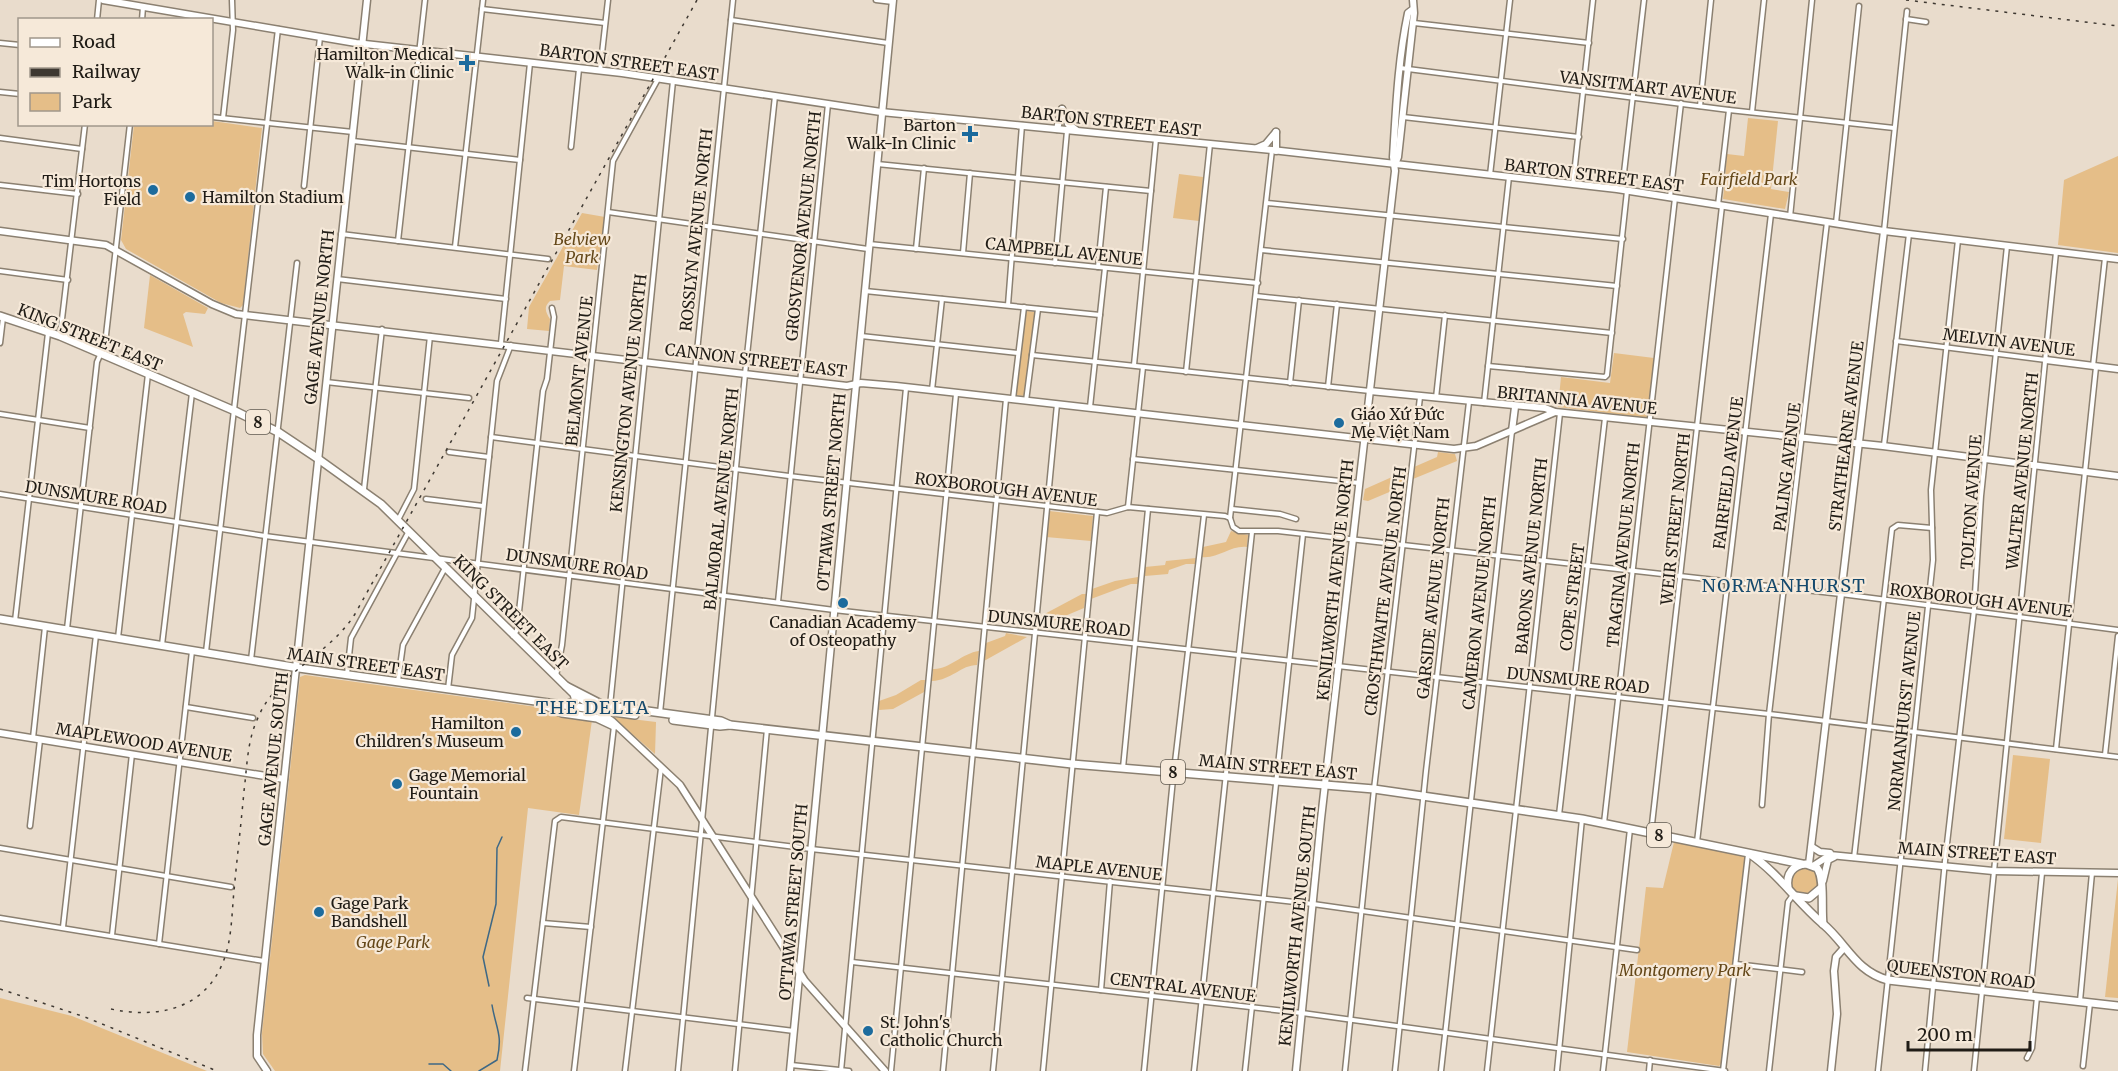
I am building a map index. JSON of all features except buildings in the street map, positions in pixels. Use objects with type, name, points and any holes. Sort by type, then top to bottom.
[{"type":"main road","name":"BARTON STREET EAST","points":[[101,0],[143,6],[188,17]]},
{"type":"main road","name":"GAGE AVENUE NORTH","points":[[317,458],[367,0]]},
{"type":"main road","name":"KENILWORTH AVENUE NORTH","points":[[1395,164],[1393,157],[1404,69],[1413,23],[1413,0]]},
{"type":"main road","name":"OTTAWA STREET NORTH","points":[[822,736],[893,1]]},
{"type":"main road","name":"KENILWORTH AVENUE NORTH","points":[[1325,783],[1395,164],[1403,117],[1405,25],[1408,13],[1412,10]]},
{"type":"main road","name":"BARTON STREET EAST","points":[[213,20],[362,44],[600,71],[881,112],[1210,144],[1624,190],[1884,231],[2118,259]]},
{"type":"main road","points":[[1057,129],[1062,109],[1068,124],[1078,131]]},
{"type":"main road","points":[[1255,149],[1266,144],[1276,132],[1274,151]]},
{"type":"main road","name":"CANNON STREET EAST","points":[[0,231],[72,240],[116,249],[212,304],[226,311],[246,315],[501,343],[847,386],[855,384],[906,388],[1462,449],[1557,412]]},
{"type":"main road","name":"STRATHEARNE AVENUE","points":[[1808,865],[1812,847],[1884,231]]},
{"type":"main road","name":"KING STREET EAST","points":[[1,316],[60,336],[235,411],[278,432],[364,489],[398,519],[513,636],[566,686],[598,710],[680,785],[800,973],[845,1029],[884,1071]]},
{"type":"main road","name":"MELVIN AVENUE","points":[[2046,360],[2118,369]]},
{"type":"main road","name":"BRITANNIA AVENUE","points":[[1370,392],[1545,408],[1557,412],[1883,446],[2118,476]]},
{"type":"main road","name":"CAMERON AVENUE NORTH","points":[[1512,431],[1515,407]]},
{"type":"main road","name":"GAGE AVENUE SOUTH","points":[[267,1071],[260,1062],[256,1048],[317,458]]},
{"type":"main road","name":"MAIN STREET EAST","points":[[0,619],[295,668],[598,710],[1072,764],[1325,783],[1374,789],[1582,819],[1808,865],[1826,856],[1993,871],[2118,873]]},
{"type":"main road","name":"MAIN STREET EAST","points":[[566,686],[595,703],[610,707],[710,723]]},
{"type":"main road","points":[[555,704],[574,702],[574,693]]},
{"type":"main road","points":[[525,699],[562,712],[597,718],[614,726]]},
{"type":"main road","name":"MAPLEWOOD AVENUE","points":[[0,733],[284,779]]},
{"type":"main road","name":"OTTAWA STREET SOUTH","points":[[790,1068],[822,736]]},
{"type":"main road","name":"KENILWORTH AVENUE SOUTH","points":[[1296,1071],[1325,783]]},
{"type":"main road","points":[[1812,847],[1817,851],[1832,853],[1838,857]]},
{"type":"main road","name":"MAIN STREET EAST","points":[[1748,853],[1788,887]]},
{"type":"main road","points":[[1823,924],[1822,884],[1820,872],[1808,865],[1791,871],[1788,887],[1795,896],[1809,898],[1822,884],[1828,860],[1838,857]]},
{"type":"main road","name":"QUEENSTON ROAD","points":[[1795,896],[1868,972],[1888,980],[2118,1006]]},
{"type":"main road","points":[[1831,1071],[1837,1014],[1834,971],[1836,957],[1844,948]]},
{"type":"street","points":[[97,18],[101,0]]},
{"type":"street","points":[[222,118],[232,22],[232,0]]},
{"type":"street","points":[[398,241],[425,0]]},
{"type":"street","points":[[455,247],[483,0]]},
{"type":"street","points":[[600,71],[608,0]]},
{"type":"street","name":"ROSSLYN AVENUE NORTH","points":[[660,714],[708,226],[733,0]]},
{"type":"street","points":[[876,0],[893,1]]},
{"type":"street","points":[[1490,175],[1510,0]]},
{"type":"street","points":[[1573,185],[1593,0]]},
{"type":"street","points":[[1488,366],[1605,377],[1623,239],[1624,190],[1644,0]]},
{"type":"street","points":[[1700,106],[1711,0]]},
{"type":"street","points":[[1752,112],[1764,0]]},
{"type":"street","points":[[1790,217],[1812,0]]},
{"type":"street","points":[[142,18],[143,6]]},
{"type":"street","points":[[1836,224],[1859,6]]},
{"type":"street","points":[[482,9],[605,23]]},
{"type":"street","name":"STRATHEARNE AVENUE","points":[[1884,231],[1906,11]]},
{"type":"street","points":[[1906,19],[1926,22]]},
{"type":"street","points":[[731,20],[888,44]]},
{"type":"street","points":[[1413,23],[1589,43]]},
{"type":"street","points":[[206,653],[278,29]]},
{"type":"street","points":[[304,186],[320,36]]},
{"type":"street","points":[[0,43],[18,45]]},
{"type":"street","points":[[501,343],[530,63]]},
{"type":"street","points":[[571,147],[579,69]]},
{"type":"street","name":"VANSITMART AVENUE","points":[[1404,69],[1681,102],[1729,110],[1894,128]]},
{"type":"street","name":"BELMONT AVENUE","points":[[556,676],[559,670],[570,575],[613,161],[658,79]]},
{"type":"street","name":"KENSINGTON AVENUE NORTH","points":[[610,707],[643,360],[673,81]]},
{"type":"street","points":[[0,92],[18,94]]},
{"type":"street","name":"BALMORAL AVENUE NORTH","points":[[678,1071],[744,374],[774,96]]},
{"type":"street","name":"TRAGINA AVENUE NORTH","points":[[1604,824],[1673,198],[1681,102]]},
{"type":"street","name":"GROSVENOR AVENUE NORTH","points":[[778,602],[798,380],[828,104]]},
{"type":"street","name":"WEIR STREET NORTH","points":[[1651,834],[1697,427],[1729,110]]},
{"type":"street","points":[[213,117],[353,132]]},
{"type":"street","points":[[1403,117],[1579,137]]},
{"type":"street","points":[[1008,305],[1022,125]]},
{"type":"street","points":[[60,336],[85,126]]},
{"type":"street","points":[[67,630],[80,506],[100,353],[105,344],[130,126]]},
{"type":"street","points":[[1055,262],[1067,130]]},
{"type":"street","points":[[0,138],[82,149]]},
{"type":"street","points":[[1134,365],[1156,139]]},
{"type":"street","points":[[352,141],[520,160]]},
{"type":"street","points":[[1186,372],[1210,144]]},
{"type":"street","points":[[1230,518],[1274,151]]},
{"type":"street","points":[[876,164],[1151,191]]},
{"type":"street","points":[[916,249],[924,168]]},
{"type":"street","points":[[963,253],[970,173]]},
{"type":"street","points":[[1484,404],[1509,177]]},
{"type":"street","points":[[0,185],[78,194]]},
{"type":"street","points":[[1098,267],[1106,187]]},
{"type":"street","points":[[1267,203],[1623,239]]},
{"type":"street","name":"CAMPBELL AVENUE","points":[[608,212],[813,241],[963,253],[1258,284]]},
{"type":"street","name":"FAIRFIELD AVENUE","points":[[1697,842],[1771,214]]},
{"type":"street","name":"PALING AVENUE","points":[[1762,805],[1769,714],[1827,222]]},
{"type":"street","points":[[341,234],[548,259]]},
{"type":"street","points":[[1883,446],[1909,234]]},
{"type":"street","name":"NORMANHURST AVENUE","points":[[1878,1071],[1933,561],[1931,490],[1958,240]]},
{"type":"street","name":"TOLTON AVENUE","points":[[1925,1071],[1974,610],[1985,458],[2007,246]]},
{"type":"street","points":[[1261,250],[1617,286]]},
{"type":"street","name":"WALTER AVENUE NORTH","points":[[1974,1071],[2056,252]]},
{"type":"street","points":[[2056,749],[2105,258]]},
{"type":"street","points":[[251,660],[297,263]]},
{"type":"street","points":[[1090,407],[1106,268]]},
{"type":"street","points":[[0,271],[68,280]]},
{"type":"street","points":[[337,279],[506,299]]},
{"type":"street","points":[[864,290],[1100,315]]},
{"type":"street","points":[[1256,296],[1612,333]]},
{"type":"street","points":[[932,391],[942,299]]},
{"type":"street","points":[[1290,383],[1299,300]]},
{"type":"street","points":[[1328,387],[1338,304]]},
{"type":"street","points":[[943,1071],[996,500],[1024,307]]},
{"type":"street","points":[[513,636],[517,630],[537,443],[554,317],[552,308]]},
{"type":"street","points":[[1026,401],[1038,309]]},
{"type":"street","points":[[1436,399],[1445,315]]},
{"type":"street","points":[[0,343],[1,316]]},
{"type":"street","points":[[364,489],[382,329]]},
{"type":"street","points":[[15,622],[48,332]]},
{"type":"street","points":[[398,519],[414,489],[430,335]]},
{"type":"street","points":[[860,336],[1018,353]]},
{"type":"street","name":"MELVIN AVENUE","points":[[1896,341],[2046,360]]},
{"type":"street","points":[[448,689],[452,655],[470,622],[497,381],[511,345]]},
{"type":"street","name":"BRITANNIA AVENUE","points":[[1032,355],[1370,392]]},
{"type":"street","points":[[1128,507],[1143,367]]},
{"type":"street","points":[[118,639],[148,374]]},
{"type":"street","points":[[326,381],[469,398]]},
{"type":"street","points":[[841,1071],[906,388]]},
{"type":"street","points":[[162,646],[192,393]]},
{"type":"street","points":[[891,1071],[956,394]]},
{"type":"street","name":"CROSTHWAITE AVENUE NORTH","points":[[1346,1071],[1374,789],[1420,397]]},
{"type":"street","name":"GARSIDE AVENUE NORTH","points":[[1395,1071],[1436,676],[1469,402]]},
{"type":"street","points":[[993,1071],[1057,404]]},
{"type":"street","name":"BARONS AVENUE NORTH","points":[[1487,1071],[1543,561],[1557,412]]},
{"type":"street","points":[[0,414],[90,428]]},
{"type":"street","name":"COPE STREET","points":[[1559,815],[1605,417]]},
{"type":"street","name":"CAMERON AVENUE NORTH","points":[[1441,1071],[1512,431]]},
{"type":"street","name":"ROXBOROUGH AVENUE","points":[[491,437],[789,476],[1097,512],[1107,513],[1128,507],[1204,514],[1230,518],[1234,529],[1252,532],[1303,534],[1841,594],[2118,630]]},
{"type":"street","points":[[449,452],[489,457]]},
{"type":"street","points":[[1133,459],[1360,483]]},
{"type":"street","name":"DUNSMURE ROAD","points":[[0,494],[308,542],[834,610],[1714,707],[2118,757]]},
{"type":"street","points":[[426,499],[483,506]]},
{"type":"street","points":[[1124,768],[1148,509]]},
{"type":"street","points":[[1232,509],[1280,514],[1296,519]]},
{"type":"street","points":[[1043,1071],[1097,512]]},
{"type":"street","points":[[1144,1071],[1174,772],[1204,514]]},
{"type":"street","points":[[1854,858],[1893,527],[1898,525],[1932,528]]},
{"type":"street","points":[[347,675],[351,638],[409,531]]},
{"type":"street","points":[[1194,1071],[1252,532]]},
{"type":"street","points":[[1245,1071],[1303,534]]},
{"type":"street","points":[[398,682],[403,645],[446,567]]},
{"type":"street","points":[[30,826],[45,627]]},
{"type":"street","points":[[63,927],[96,635]]},
{"type":"street","points":[[2105,755],[2118,636]]},
{"type":"street","points":[[159,944],[192,651]]},
{"type":"street","points":[[186,707],[253,718]]},
{"type":"street","points":[[574,1071],[614,726]]},
{"type":"street","points":[[735,1071],[767,729]]},
{"type":"street","points":[[112,935],[132,754]]},
{"type":"street","points":[[625,1071],[652,828],[662,768]]},
{"type":"street","name":"MAPLE AVENUE","points":[[543,923],[557,817],[862,855],[1313,904],[1637,950]]},
{"type":"street","points":[[1557,1071],[1582,819]]},
{"type":"street","points":[[1604,1071],[1630,829]]},
{"type":"street","points":[[0,849],[231,887]]},
{"type":"street","points":[[1724,1071],[1748,853]]},
{"type":"street","points":[[2027,1058],[2032,1048],[2042,873]]},
{"type":"street","points":[[2080,1002],[2092,873]]},
{"type":"street","points":[[1101,990],[1110,881]]},
{"type":"street","points":[[1769,1071],[1788,902],[1795,896]]},
{"type":"street","points":[[0,918],[265,961]]},
{"type":"street","points":[[525,1071],[543,923],[591,927]]},
{"type":"street","name":"CENTRAL AVENUE","points":[[852,962],[1302,1013],[1606,1053],[1695,1069],[1724,1071]]},
{"type":"street","points":[[1736,964],[1802,972]]},
{"type":"street","points":[[527,998],[794,1031]]},
{"type":"street","points":[[2083,1066],[2090,1003]]},
{"type":"street","points":[[1649,1071],[1650,1060]]},
{"type":"street","points":[[790,1068],[849,1071]]},
{"type":"green space","name":"Fairfield Park","points":[[1748,118],[1778,121],[1771,189],[1789,192],[1785,209],[1723,199],[1727,154],[1744,156]]},
{"type":"green space","name":"Hamilton Stadium","points":[[213,121],[262,128],[243,305],[240,308],[221,303],[126,249],[121,240],[134,126],[213,126]]},
{"type":"green space","points":[[2118,156],[2118,253],[2058,245],[2064,180]]},
{"type":"green space","points":[[1179,174],[1203,177],[1199,221],[1173,218]]},
{"type":"green space","name":"Belview Park","points":[[582,213],[605,217],[597,270],[564,266],[560,300],[550,301],[546,308],[550,319],[549,331],[527,329],[529,307]]},
{"type":"green space","points":[[150,275],[208,308],[205,314],[186,312],[183,314],[193,347],[144,328]]},
{"type":"green space","points":[[1026,311],[1035,312],[1024,396],[1016,395]]},
{"type":"green space","points":[[1614,353],[1654,358],[1648,418],[1558,407],[1561,377],[1610,383]]},
{"type":"green space","points":[[1438,452],[1455,454],[1457,461],[1413,479],[1414,467],[1437,457]]},
{"type":"green space","points":[[1401,473],[1408,473],[1406,485],[1368,501],[1363,500],[1365,489]]},
{"type":"green space","points":[[1049,511],[1093,516],[1091,541],[1046,537]]},
{"type":"green space","points":[[1231,531],[1248,535],[1247,547],[1202,557],[1203,547],[1226,542]]},
{"type":"green space","points":[[1196,558],[1195,564],[1186,564],[1169,570],[1168,574],[1145,576],[1145,567],[1165,565],[1166,561]]},
{"type":"green space","points":[[1138,577],[1138,584],[1131,584],[1091,599],[1092,589],[1115,581]]},
{"type":"green space","points":[[1086,594],[1084,608],[1046,624],[1043,629],[1039,628],[1039,617]]},
{"type":"green space","points":[[1006,633],[1027,637],[984,661],[986,643],[1005,636]]},
{"type":"green space","points":[[979,651],[977,665],[966,667],[945,678],[932,681],[933,669],[945,667]]},
{"type":"green space","name":"Gage Park","points":[[305,675],[544,708],[558,715],[592,720],[579,815],[528,808],[500,1071],[275,1071],[263,1054],[262,1033],[300,677]]},
{"type":"green space","points":[[921,680],[925,680],[924,692],[893,709],[879,710],[879,701],[896,695]]},
{"type":"green space","points":[[615,717],[656,722],[655,754],[615,719]]},
{"type":"green space","points":[[2013,755],[2050,759],[2041,843],[2004,839]]},
{"type":"green space","name":"Montgomery Park","points":[[1674,842],[1746,857],[1722,1063],[1719,1066],[1627,1052],[1646,887],[1663,888]]},
{"type":"green space","points":[[1805,867],[1815,871],[1819,881],[1815,891],[1805,895],[1795,891],[1791,881],[1795,871]]},
{"type":"green space","points":[[2118,879],[2118,998],[2105,997]]},
{"type":"green space","points":[[0,998],[72,1016],[207,1071],[0,1071]]},
{"type":"waterway","points":[[489,986],[483,957],[496,904],[497,848],[502,837]]},
{"type":"waterway","points":[[479,1071],[497,1060],[499,1051],[499,1038],[492,1005]]},
{"type":"waterway","points":[[429,1064],[443,1064],[451,1071]]},
{"type":"railway","points":[[111,1009],[149,1012],[182,1005],[197,997],[210,985],[220,969],[230,935],[248,755],[257,720],[277,689],[331,642],[355,614],[697,0]]},
{"type":"railway","points":[[1906,0],[2118,26]]},
{"type":"railway","points":[[0,989],[85,1017],[217,1071]]},
{"type":"place","name":"Hamilton Medical Walk-in Clinic","points":[[467,63]]},
{"type":"place","name":"Barton Walk-In Clinic","points":[[970,134]]},
{"type":"place","name":"Tim Hortons Field","points":[[153,190]]},
{"type":"place","name":"Hamilton Stadium","points":[[190,197]]},
{"type":"place","name":"Giáo Xứ Đức Mẹ Việt Nam","points":[[1339,423]]},
{"type":"place","name":"Canadian Academy of Osteopathy","points":[[843,603]]},
{"type":"place","name":"Hamilton Children's Museum","points":[[516,732]]},
{"type":"place","name":"Gage Memorial Fountain","points":[[397,784]]},
{"type":"place","name":"Gage Park Bandshell","points":[[319,912]]},
{"type":"place","name":"St. John's Catholic Church","points":[[868,1031]]},
{"type":"district","name":"NORMANHURST","points":[[1784,585]]},
{"type":"district","name":"THE DELTA","points":[[593,707]]}]
